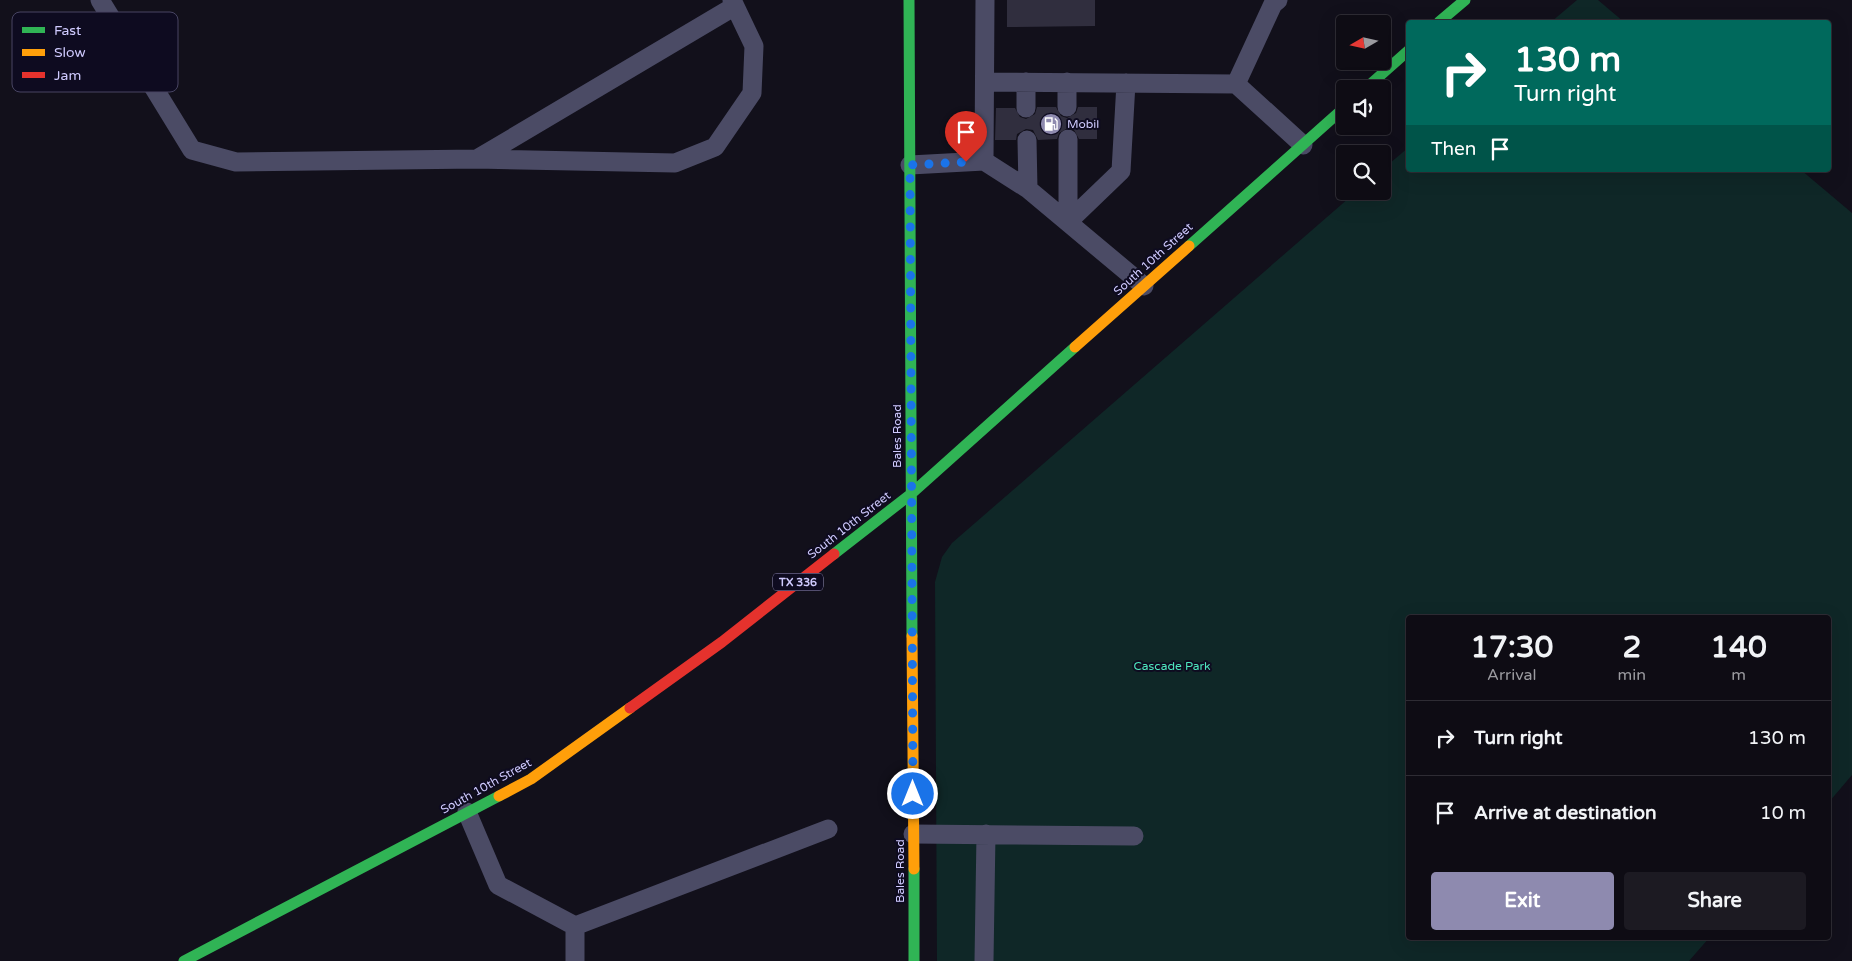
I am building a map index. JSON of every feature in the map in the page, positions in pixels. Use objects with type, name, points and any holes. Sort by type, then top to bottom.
[{"type":"main road","name":"Bales Road","points":[[909,0],[914,961]]},
{"type":"main road","points":[[1442,20],[1465,0]]},
{"type":"main road","points":[[1376,80],[1406,53]]},
{"type":"main road","name":"South 10th Street","points":[[184,961],[531,779],[722,642],[911,494],[1336,115]]},
{"type":"lane","points":[[100,0],[107,12]]},
{"type":"lane","points":[[984,161],[985,0]]},
{"type":"lane","points":[[1236,84],[1274,1]]},
{"type":"lane","points":[[156,92],[192,150],[236,162],[477,159],[675,163],[716,147],[752,93],[754,46],[734,3],[477,159]]},
{"type":"lane","points":[[985,82],[1236,84],[1303,145]]},
{"type":"lane","points":[[1026,82],[1026,108]]},
{"type":"lane","points":[[1067,82],[1067,107]]},
{"type":"lane","points":[[1068,222],[1121,171],[1126,83]]},
{"type":"lane","points":[[1068,139],[1068,222]]},
{"type":"lane","points":[[1026,140],[1028,188]]},
{"type":"lane","points":[[910,165],[984,161],[1028,188],[1144,286]]},
{"type":"lane","points":[[467,812],[498,885],[575,926],[828,829]]},
{"type":"lane","points":[[913,834],[1134,836]]},
{"type":"lane","points":[[984,961],[986,834]]},
{"type":"lane","points":[[575,926],[576,961]]},
{"type":"green space","points":[[1577,0],[1598,0],[1622,20],[1553,20]]},
{"type":"green space","name":"Cascade Park","points":[[1406,150],[1406,172],[1803,172],[1852,213],[1852,775],[1831,800],[1831,615],[1406,615],[1406,940],[1707,940],[1689,961],[937,961],[935,582],[942,557],[952,543],[1347,200],[1391,200],[1391,162]]},
{"type":"building","points":[[1007,0],[1095,0],[1095,26],[1007,27]]},
{"type":"building","points":[[1037,107],[1056,107],[1061,116],[1067,118],[1076,113],[1078,107],[1097,107],[1097,139],[1079,139],[1074,130],[1068,128],[1059,133],[1057,139],[1038,140],[1033,130],[1026,129],[1017,134],[1016,140],[995,140],[996,108],[1015,108],[1020,117],[1026,119],[1035,114]]},
{"type":"traffic: fast","points":[[909,0],[912,636]]},
{"type":"traffic: fast","points":[[1441,20],[1465,0]]},
{"type":"traffic: fast","points":[[1375,80],[1406,53]]},
{"type":"traffic: fast","points":[[1189,246],[1336,115]]},
{"type":"traffic: fast","points":[[834,554],[911,494],[1075,347]]},
{"type":"traffic: fast","points":[[184,961],[499,796]]},
{"type":"traffic: fast","points":[[914,869],[914,961]]},
{"type":"traffic: slow","points":[[1075,347],[1189,246]]},
{"type":"traffic: slow","points":[[912,636],[914,869]]},
{"type":"traffic: slow","points":[[499,796],[531,779],[630,708]]},
{"type":"traffic: jam","points":[[630,708],[722,642],[834,554]]},
{"type":"place","name":"Mobil","points":[[1051,124]]},
{"type":"route","points":[[913,794],[910,165],[966,162]]}]
